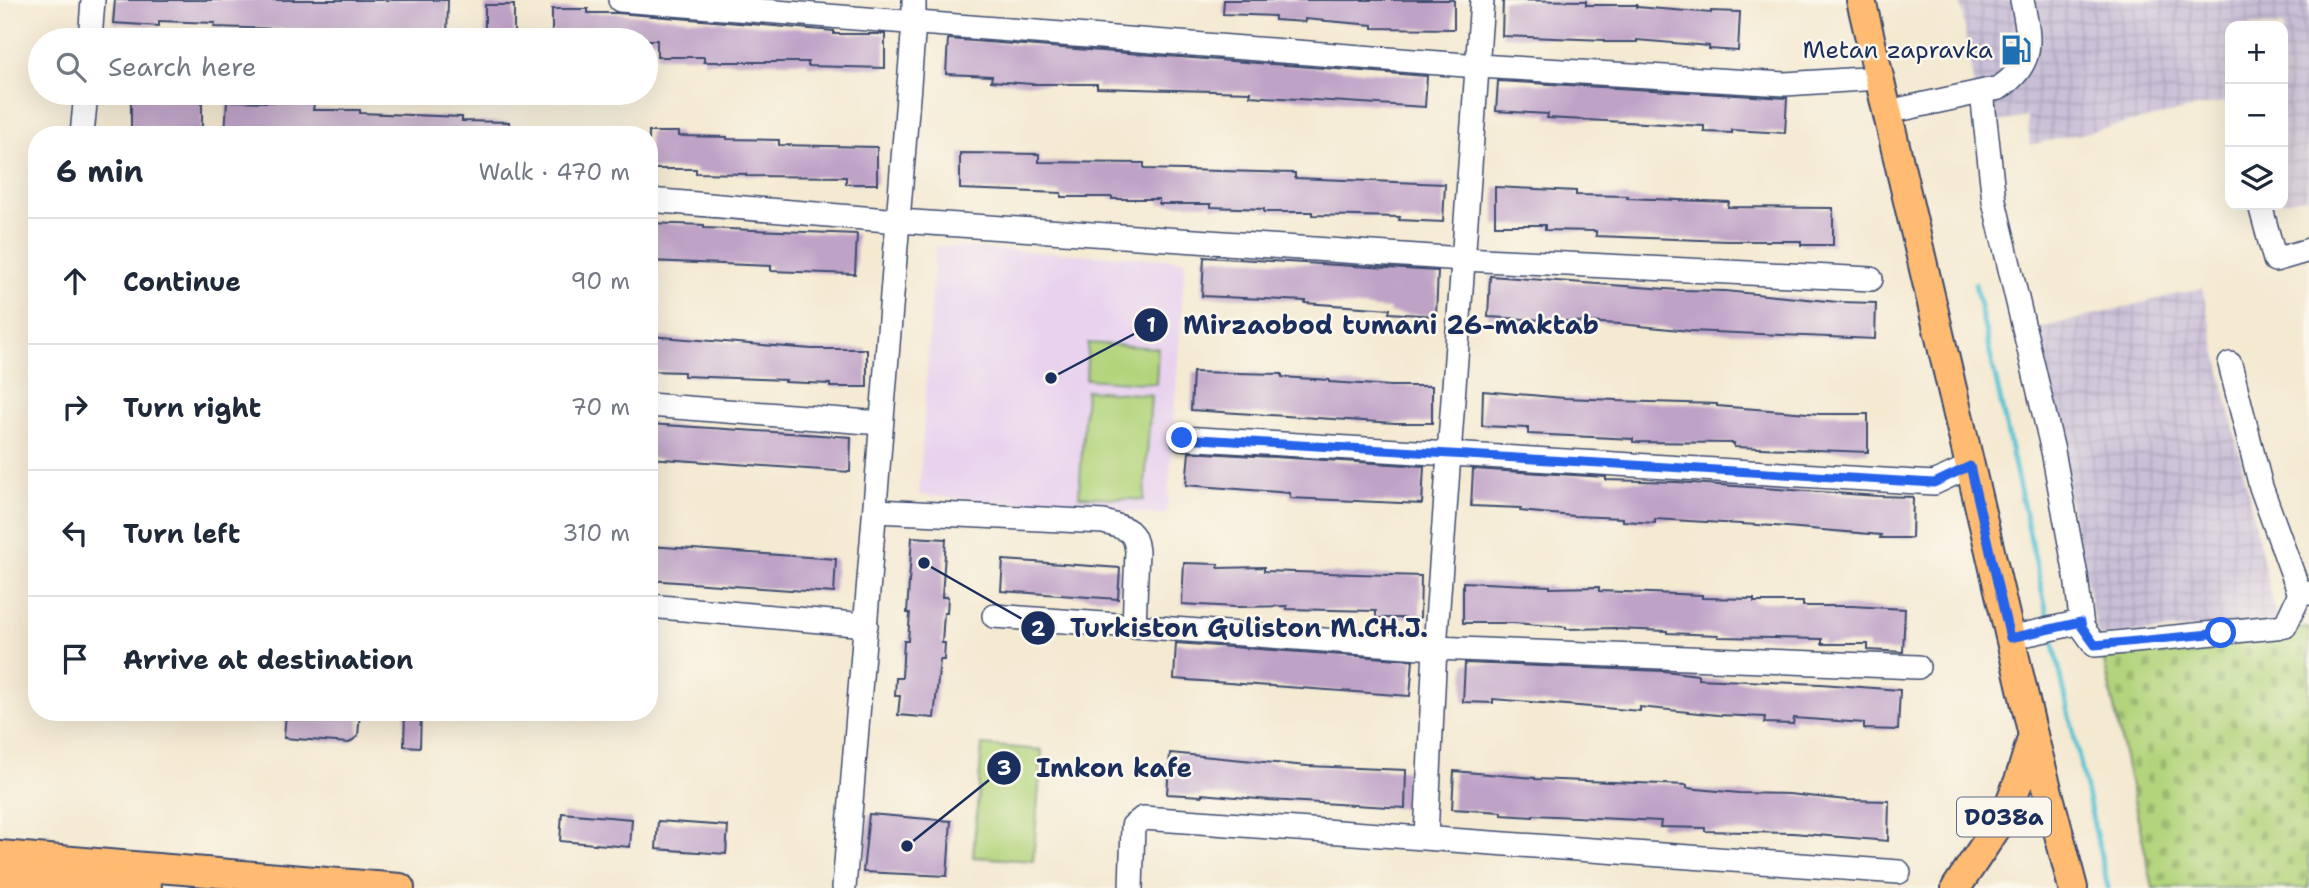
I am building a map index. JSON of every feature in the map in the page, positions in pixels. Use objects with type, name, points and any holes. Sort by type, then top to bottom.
[{"type":"main road","name":"D038a","points":[[1861,0],[2033,735],[2073,888]]},
{"type":"main road","name":"D038a","points":[[1955,888],[2005,815],[2033,735]]},
{"type":"main road","points":[[0,855],[400,888]]},
{"type":"main road","points":[[0,876],[134,887]]},
{"type":"street","points":[[91,28],[93,0]]},
{"type":"street","points":[[620,0],[914,12],[1478,66],[1785,84],[1879,78]]},
{"type":"street","points":[[1426,837],[1435,648],[1482,0]]},
{"type":"street","points":[[1888,112],[1982,93],[1999,88],[2013,79],[2026,61],[2028,40],[2022,0]]},
{"type":"street","points":[[844,888],[914,12]]},
{"type":"street","points":[[1982,93],[1994,201],[2053,451],[2076,576],[2082,627],[2095,645],[2285,626],[2305,593],[2261,487],[2230,364]]},
{"type":"street","points":[[83,126],[85,105]]},
{"type":"street","points":[[658,201],[899,221],[1463,259],[1871,279]]},
{"type":"street","points":[[2261,210],[2275,260],[2309,250]]},
{"type":"street","points":[[658,406],[881,423]]},
{"type":"street","points":[[1182,438],[1934,483],[1970,466]]},
{"type":"street","points":[[876,511],[1104,522],[1126,528],[1136,539],[1137,551],[1134,626]]},
{"type":"street","points":[[658,607],[866,625]]},
{"type":"street","points":[[995,616],[1435,648],[1918,667]]},
{"type":"street","points":[[2010,638],[2081,622]]},
{"type":"street","points":[[1131,888],[1133,826],[1143,818],[1899,872]]},
{"type":"shaded area","points":[[1960,0],[2309,0],[2309,197],[2288,201],[2288,21],[2225,21],[2225,101],[2030,145],[2027,117],[1980,125]]},
{"type":"shaded area","points":[[935,246],[1185,260],[1167,515],[919,495]]},
{"type":"shaded area","points":[[2202,288],[2277,621],[2098,636],[2033,330]]},
{"type":"green space","points":[[1088,343],[1158,348],[1156,384],[1086,379]]},
{"type":"green space","points":[[1086,390],[1151,395],[1144,500],[1079,496]]},
{"type":"green space","points":[[2309,628],[2309,888],[2153,888],[2102,652]]},
{"type":"green space","points":[[982,745],[1042,750],[1033,861],[973,857]]},
{"type":"building","points":[[115,0],[448,0],[447,28],[247,28],[214,27],[215,23],[159,21],[159,26],[113,23]]},
{"type":"building","points":[[1224,0],[1454,0],[1454,29],[1373,28],[1373,25],[1305,19],[1305,22],[1275,20],[1275,16],[1223,14]]},
{"type":"building","points":[[1503,0],[1586,1],[1586,5],[1637,5],[1711,13],[1740,12],[1738,51],[1637,40],[1604,42],[1502,36]]},
{"type":"building","points":[[485,5],[514,5],[514,28],[485,28]]},
{"type":"building","points":[[552,9],[588,9],[588,13],[617,13],[834,31],[834,34],[885,34],[885,68],[808,66],[808,62],[704,62],[704,57],[658,57],[658,28],[552,28]]},
{"type":"building","points":[[948,39],[1427,76],[1425,107],[1250,96],[1251,92],[1097,88],[1097,84],[991,81],[992,76],[946,74]]},
{"type":"building","points":[[1498,81],[1787,98],[1785,133],[1732,130],[1732,133],[1704,132],[1704,126],[1547,118],[1548,114],[1496,111]]},
{"type":"building","points":[[131,105],[202,105],[202,126],[131,126]]},
{"type":"building","points":[[227,105],[314,105],[313,110],[360,110],[360,113],[462,117],[462,121],[509,122],[509,126],[226,126]]},
{"type":"building","points":[[658,132],[679,132],[679,136],[779,140],[779,145],[877,147],[877,184],[846,184],[846,177],[746,176],[696,173],[696,169],[658,169]]},
{"type":"building","points":[[960,153],[1039,154],[1039,162],[1144,163],[1144,169],[1295,173],[1295,178],[1445,184],[1443,222],[1399,220],[1400,217],[1312,215],[1312,212],[1264,212],[1264,209],[1211,207],[1211,204],[1159,204],[1159,199],[1061,197],[1061,193],[960,189]]},
{"type":"building","points":[[1495,187],[1576,191],[1576,195],[1729,202],[1728,207],[1833,208],[1833,245],[1801,245],[1801,241],[1596,236],[1596,231],[1545,230],[1545,225],[1495,225]]},
{"type":"building","points":[[658,223],[704,225],[704,228],[857,234],[855,274],[771,271],[771,266],[658,261]]},
{"type":"building","points":[[1204,257],[1438,271],[1436,316],[1389,313],[1390,309],[1305,303],[1306,301],[1202,296]]},
{"type":"building","points":[[1490,276],[1876,303],[1875,339],[1690,331],[1620,324],[1488,317]]},
{"type":"building","points":[[658,337],[812,349],[867,349],[867,387],[830,387],[830,384],[785,382],[786,380],[684,376],[684,372],[658,371]]},
{"type":"building","points":[[1193,372],[1282,374],[1282,377],[1329,382],[1432,386],[1432,423],[1191,410]]},
{"type":"building","points":[[1483,391],[1617,401],[1717,404],[1820,414],[1868,414],[1868,452],[1734,447],[1734,443],[1633,442],[1633,439],[1528,434],[1528,428],[1482,426]]},
{"type":"building","points":[[658,425],[851,437],[850,472],[658,459]]},
{"type":"building","points":[[1189,452],[1424,466],[1422,504],[1290,498],[1290,493],[1186,485]]},
{"type":"building","points":[[1473,469],[1606,477],[1606,480],[1913,497],[1912,538],[1880,538],[1881,535],[1775,526],[1655,519],[1655,523],[1623,521],[1623,518],[1471,506]]},
{"type":"building","points":[[912,537],[946,539],[942,597],[948,597],[942,643],[945,643],[944,660],[940,660],[934,718],[898,715],[900,696],[895,696],[896,678],[902,678],[904,641],[908,641]]},
{"type":"building","points":[[658,547],[836,559],[834,593],[658,581]]},
{"type":"building","points":[[1003,560],[1120,568],[1118,599],[1001,591]]},
{"type":"building","points":[[1184,563],[1218,564],[1218,568],[1264,567],[1264,571],[1421,576],[1420,618],[1376,618],[1376,611],[1182,604]]},
{"type":"building","points":[[1463,582],[1550,588],[1599,587],[1599,591],[1702,595],[1702,598],[1754,599],[1754,602],[1803,602],[1803,606],[1905,609],[1903,652],[1868,650],[1868,644],[1822,644],[1822,639],[1718,637],[1616,628],[1566,629],[1513,623],[1463,623]]},
{"type":"building","points":[[1176,643],[1413,660],[1410,696],[1174,679]]},
{"type":"building","points":[[1465,663],[1664,671],[1698,675],[1698,679],[1900,690],[1898,730],[1864,729],[1864,723],[1794,718],[1793,724],[1764,723],[1765,717],[1640,707],[1640,711],[1493,699],[1493,703],[1463,702]]},
{"type":"building","points":[[285,721],[359,721],[358,736],[349,743],[284,738]]},
{"type":"building","points":[[405,721],[421,721],[420,747],[404,746]]},
{"type":"building","points":[[1170,753],[1307,766],[1406,770],[1405,808],[1167,794]]},
{"type":"building","points":[[1454,771],[1535,779],[1687,785],[1687,788],[1739,793],[1889,801],[1888,841],[1793,833],[1705,831],[1705,828],[1660,827],[1661,821],[1533,817],[1452,809]]},
{"type":"building","points":[[562,813],[632,819],[630,847],[560,841]]},
{"type":"building","points":[[869,814],[951,821],[947,876],[863,872]]},
{"type":"building","points":[[658,821],[728,826],[726,854],[656,849]]},
{"type":"waterway","points":[[1975,284],[2049,623]]},
{"type":"waterway","points":[[2052,636],[2108,888]]},
{"type":"place","name":"Metan zapravka","points":[[2016,50]]},
{"type":"place","name":"Mirzaobod tumani 26-maktab","points":[[1051,378]]},
{"type":"place","name":"Turkiston Guliston M.CH.J.","points":[[924,563]]},
{"type":"place","name":"Imkon kafe","points":[[907,846]]},
{"type":"route","points":[[1182,438],[1934,483],[1970,466],[2010,638],[2081,622],[2095,645],[2124,640],[2221,633]]}]
